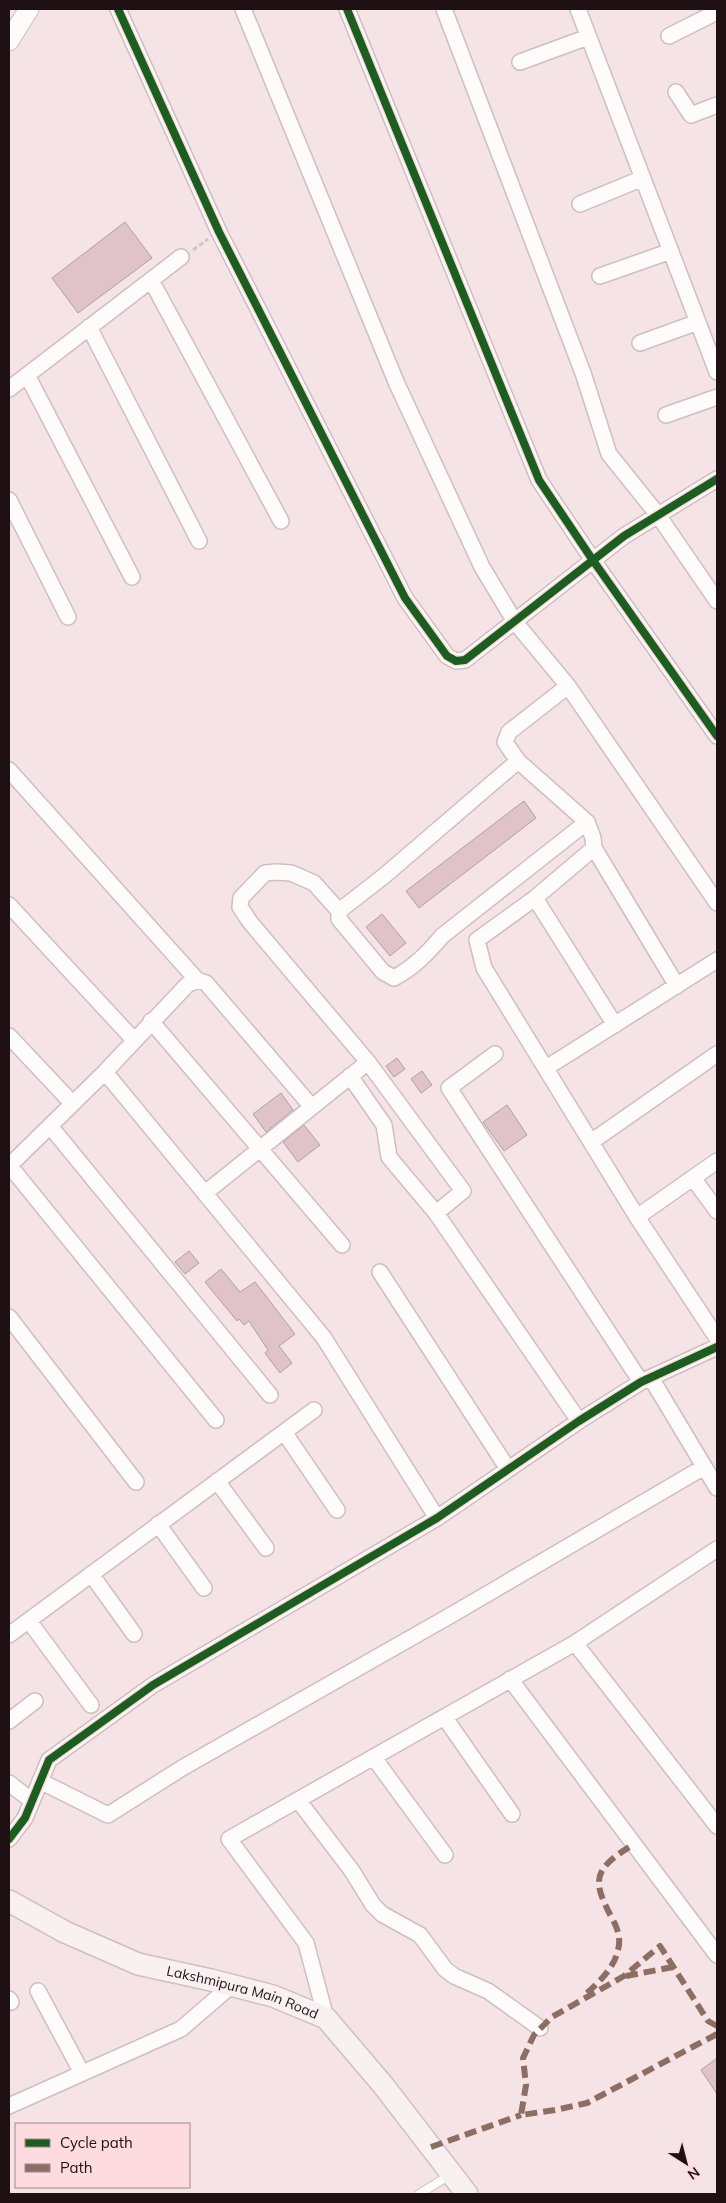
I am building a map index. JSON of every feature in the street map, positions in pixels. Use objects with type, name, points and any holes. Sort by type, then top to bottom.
[{"type":"main road","name":"Lakshmipura Main Road","points":[[9,1900],[65,1932],[138,1964],[273,1996],[326,2018],[383,2084],[467,2194]]},
{"type":"street","points":[[9,41],[29,9]]},
{"type":"street","points":[[118,9],[219,232],[405,598],[448,656],[456,661],[465,660],[592,559],[624,536],[717,479]]},
{"type":"street","points":[[243,9],[397,384],[482,567],[515,622],[568,686],[717,903]]},
{"type":"street","points":[[346,9],[539,480],[592,559],[717,736]]},
{"type":"street","points":[[444,9],[583,373],[609,454],[658,514],[717,601]]},
{"type":"street","points":[[578,9],[717,372]]},
{"type":"street","points":[[669,36],[717,12]]},
{"type":"street","points":[[520,62],[588,37]]},
{"type":"street","points":[[676,92],[691,115],[717,105]]},
{"type":"street","points":[[580,204],[643,178]]},
{"type":"street","points":[[600,276],[670,251]]},
{"type":"street","points":[[9,389],[182,257]]},
{"type":"street","points":[[151,280],[281,521]]},
{"type":"street","points":[[640,343],[698,322]]},
{"type":"street","points":[[90,327],[199,541]]},
{"type":"street","points":[[27,374],[132,577]]},
{"type":"street","points":[[666,415],[717,397]]},
{"type":"street","points":[[9,500],[68,617]]},
{"type":"street","points":[[568,686],[509,732],[504,742],[518,761],[587,822],[593,838],[594,848],[677,986]]},
{"type":"street","points":[[339,911],[384,876],[518,761]]},
{"type":"street","points":[[9,770],[197,980],[206,983],[311,1106]]},
{"type":"street","points":[[436,1213],[463,1191],[368,1062],[250,922],[240,907],[241,898],[264,873],[291,873],[314,883],[339,911],[339,919],[383,972],[394,978],[412,968],[427,955],[442,936],[587,822]]},
{"type":"street","points":[[594,848],[535,898],[477,940],[484,968],[637,1217],[717,1338]]},
{"type":"street","points":[[535,898],[614,1025]]},
{"type":"street","points":[[9,905],[134,1040]]},
{"type":"street","points":[[546,1068],[717,960]]},
{"type":"street","points":[[197,980],[187,985],[151,1021],[105,1072],[9,1165],[216,1420]]},
{"type":"street","points":[[151,1021],[342,1245]]},
{"type":"street","points":[[9,1036],[72,1104]]},
{"type":"street","points":[[495,1054],[449,1088],[717,1488]]},
{"type":"street","points":[[591,1142],[717,1054]]},
{"type":"street","points":[[205,1193],[368,1062]]},
{"type":"street","points":[[105,1072],[324,1338],[437,1518]]},
{"type":"street","points":[[350,1076],[384,1126],[389,1157],[436,1213],[578,1421]]},
{"type":"street","points":[[50,1126],[270,1395]]},
{"type":"street","points":[[637,1217],[717,1161]]},
{"type":"street","points":[[692,1178],[717,1211]]},
{"type":"street","points":[[380,1272],[508,1469]]},
{"type":"street","points":[[9,1318],[136,1482]]},
{"type":"street","points":[[9,1839],[24,1818],[48,1760],[153,1685],[437,1518],[578,1421],[646,1380],[717,1347]]},
{"type":"street","points":[[9,1635],[314,1410]]},
{"type":"street","points":[[284,1432],[337,1510]]},
{"type":"street","points":[[40,1780],[108,1815],[182,1768],[453,1614],[704,1467]]},
{"type":"street","points":[[217,1481],[266,1548]]},
{"type":"street","points":[[158,1524],[204,1588]]},
{"type":"street","points":[[326,2018],[306,1943],[228,1839],[575,1643],[717,1549]]},
{"type":"street","points":[[91,1574],[134,1634]]},
{"type":"street","points":[[29,1621],[91,1705]]},
{"type":"street","points":[[575,1643],[717,1826]]},
{"type":"street","points":[[510,1679],[717,1955]]},
{"type":"street","points":[[9,1721],[35,1701]]},
{"type":"street","points":[[444,1718],[512,1814]]},
{"type":"street","points":[[374,1758],[445,1855]]},
{"type":"street","points":[[9,1783],[32,1801]]},
{"type":"street","points":[[298,1800],[352,1870],[373,1904],[382,1914],[420,1935],[442,1965],[454,1976],[488,1990],[540,2028]]},
{"type":"street","points":[[9,2106],[181,2029],[232,1985]]},
{"type":"street","points":[[38,1991],[82,2073]]},
{"type":"lane","points":[[419,2194],[451,2174]]},
{"type":"path","points":[[182,257],[219,232]]},
{"type":"building","points":[[125,222],[152,258],[78,313],[52,278]]},
{"type":"building","points":[[524,801],[536,818],[419,908],[406,891]]},
{"type":"building","points":[[382,914],[406,943],[390,956],[366,927]]},
{"type":"building","points":[[397,1058],[405,1069],[394,1077],[386,1066]]},
{"type":"building","points":[[422,1071],[432,1085],[421,1093],[411,1079]]},
{"type":"building","points":[[281,1093],[293,1110],[266,1132],[253,1114]]},
{"type":"building","points":[[507,1105],[527,1135],[504,1151],[483,1122]]},
{"type":"building","points":[[304,1125],[320,1145],[298,1162],[283,1142]]},
{"type":"building","points":[[189,1251],[199,1263],[185,1274],[175,1262]]},
{"type":"building","points":[[221,1269],[240,1292],[255,1282],[295,1334],[279,1346],[292,1363],[280,1373],[265,1353],[268,1350],[249,1321],[244,1325],[239,1319],[237,1321],[205,1282]]},
{"type":"building","points":[[717,2058],[717,2094],[701,2070]]},
{"type":"marked path","points":[[587,1993],[610,1968],[619,1946],[616,1927],[601,1894],[600,1876],[604,1868],[611,1861],[634,1844]]},
{"type":"marked path","points":[[717,2026],[708,2021],[660,1946],[624,1976],[552,2017],[534,2035],[523,2058],[526,2085],[521,2115],[587,2103],[717,2034]]},
{"type":"marked path","points":[[626,1976],[673,1967]]},
{"type":"marked path","points":[[431,2147],[521,2115]]},
{"type":"cycle path","points":[[118,9],[219,232],[405,598],[447,656],[456,661],[465,660],[624,536],[717,479]]},
{"type":"cycle path","points":[[347,9],[539,480],[592,559],[717,736]]},
{"type":"cycle path","points":[[9,1839],[25,1818],[49,1760],[153,1685],[437,1518],[579,1421],[641,1382],[717,1347]]}]
